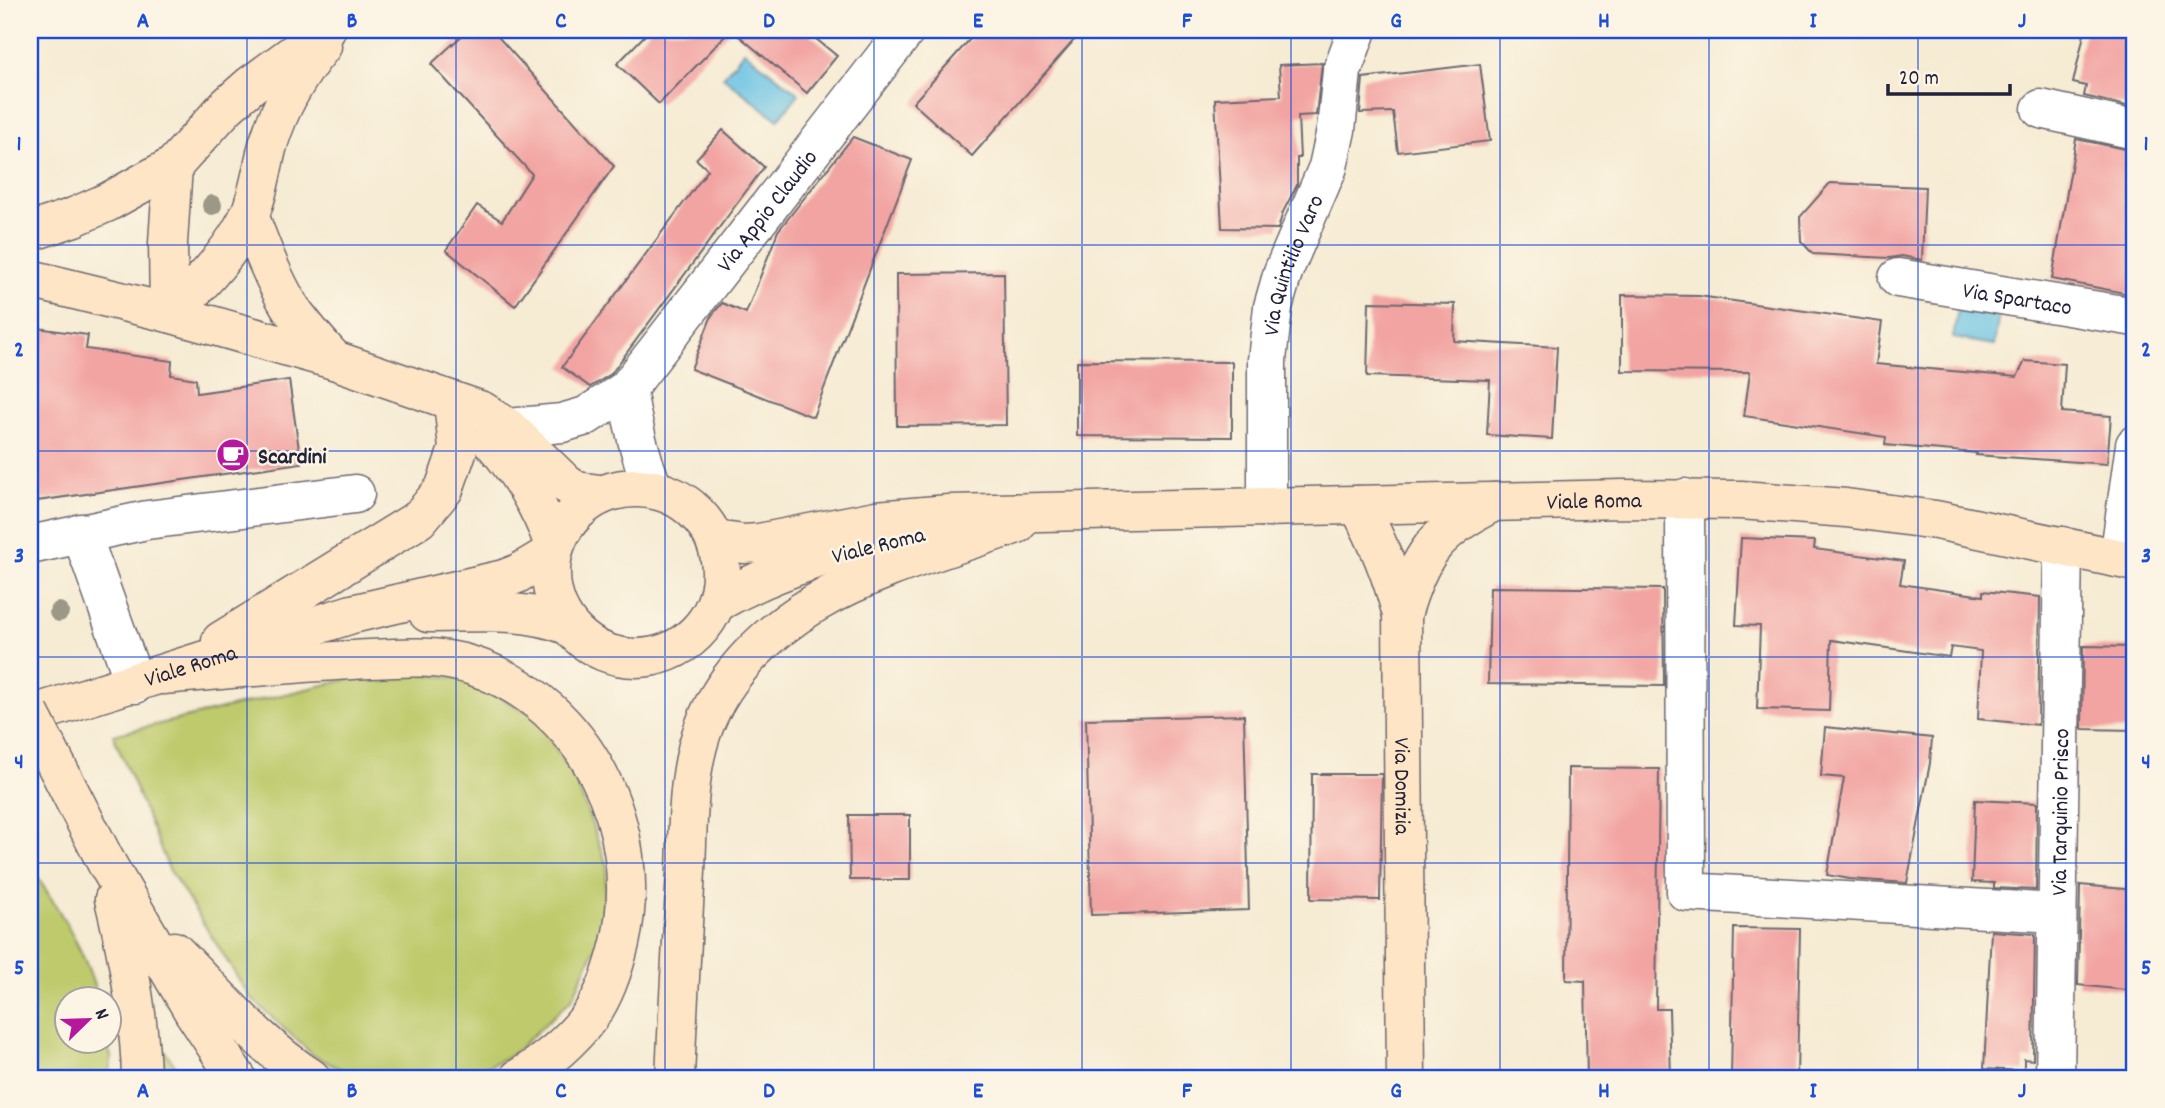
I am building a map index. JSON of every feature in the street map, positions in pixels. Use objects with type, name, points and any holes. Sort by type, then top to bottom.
[{"type":"street","points":[[30,232],[108,202],[173,166],[226,107],[251,85],[326,30]]},
{"type":"street","points":[[169,313],[206,277],[236,238],[249,215],[279,113],[310,60],[337,30]]},
{"type":"street","name":"Via Appio Claudio","points":[[508,428],[562,423],[586,416],[627,389],[906,30]]},
{"type":"street","name":"Via Quintilio Varo","points":[[1267,508],[1267,360],[1273,307],[1283,272],[1328,167],[1336,130],[1342,71],[1357,30]]},
{"type":"street","points":[[2041,109],[2135,130]]},
{"type":"street","points":[[169,313],[168,243],[173,166]]},
{"type":"street","points":[[249,215],[266,259],[289,304],[334,360]]},
{"type":"street","name":"Via Spartaco","points":[[1898,278],[2135,317]]},
{"type":"street","points":[[30,279],[169,313],[334,360],[482,411],[508,428],[566,484],[577,491],[600,495]]},
{"type":"street","points":[[627,389],[631,421],[653,489]]},
{"type":"street","points":[[453,401],[508,459],[547,525],[553,549]]},
{"type":"street","points":[[149,679],[292,599],[419,519],[444,489],[458,449],[453,401]]},
{"type":"street","points":[[2127,560],[2135,445]]},
{"type":"street","points":[[626,487],[653,489],[679,499],[700,516],[715,540],[720,560],[721,582],[716,603],[705,623],[690,640],[649,658],[626,658],[604,652],[584,641],[568,625],[558,609],[552,590],[550,572],[553,549],[565,524],[580,507],[600,495],[626,487]]},
{"type":"street","points":[[30,545],[147,520],[355,494]]},
{"type":"street","points":[[1685,498],[1686,892],[2057,913]]},
{"type":"street","name":"Viale Roma","points":[[715,540],[759,543],[876,520],[949,514],[1685,498],[1846,508],[1978,527],[2127,560]]},
{"type":"street","points":[[1402,615],[1417,568],[1434,545],[1450,528],[1496,502]]},
{"type":"street","name":"Via Domizia","points":[[1359,506],[1387,561],[1402,615],[1406,1078]]},
{"type":"street","points":[[674,1078],[694,760],[705,722],[724,688],[736,670],[765,641],[797,615],[827,597],[896,567],[1048,513]]},
{"type":"street","name":"Viale Roma","points":[[716,603],[808,561],[944,528],[1048,513]]},
{"type":"street","points":[[81,533],[149,679]]},
{"type":"street","name":"Via Tarquinio Prisco","points":[[2054,1078],[2063,546]]},
{"type":"street","name":"Viale Roma","points":[[30,715],[352,614],[504,579],[517,574],[553,549]]},
{"type":"street","name":"Viale Roma","points":[[352,614],[510,613],[542,617],[568,625]]},
{"type":"street","points":[[149,679],[342,660],[442,659],[461,662],[507,679],[531,694],[563,722],[597,770],[615,819],[625,863],[624,927],[606,989],[590,1016],[547,1060],[519,1078]]},
{"type":"street","points":[[30,715],[131,908],[237,1078]]},
{"type":"street","points":[[106,862],[127,958],[141,1078]]},
{"type":"street","points":[[131,908],[257,1034],[288,1062],[311,1078]]},
{"type":"green space","points":[[387,670],[463,679],[534,715],[575,779],[607,865],[601,935],[572,999],[513,1054],[473,1074],[445,1078],[358,1078],[313,1055],[250,997],[169,869],[113,735]]},
{"type":"green space","points":[[30,865],[78,946],[94,986],[52,986],[52,1056],[111,1057],[110,1078],[30,1078]]},
{"type":"green space","points":[[162,1047],[184,1078],[162,1078]]},
{"type":"water","points":[[744,51],[799,94],[778,120],[723,77]]},
{"type":"water","points":[[1958,308],[1999,315],[1994,345],[1953,338]]},
{"type":"building","points":[[468,30],[492,30],[614,166],[515,306],[446,250],[477,205],[502,221],[532,174],[431,64]]},
{"type":"building","points":[[650,30],[731,30],[659,104],[617,64]]},
{"type":"building","points":[[732,30],[805,30],[837,56],[807,93]]},
{"type":"building","points":[[978,30],[1083,30],[972,156],[913,103]]},
{"type":"building","points":[[2085,30],[2135,30],[2135,108],[2084,96],[2086,86],[2073,83]]},
{"type":"building","points":[[1322,63],[1316,115],[1298,116],[1300,158],[1297,158],[1297,185],[1283,212],[1278,229],[1222,228],[1215,99],[1281,96],[1279,65]]},
{"type":"building","points":[[1480,64],[1490,141],[1398,152],[1393,112],[1360,113],[1363,78]]},
{"type":"building","points":[[723,130],[764,167],[611,374],[590,387],[562,367],[708,170],[696,159]]},
{"type":"building","points":[[853,137],[912,160],[813,417],[691,369],[712,315],[722,303],[746,313],[778,231]]},
{"type":"building","points":[[2076,139],[2135,151],[2135,295],[2052,279]]},
{"type":"building","points":[[1830,183],[1925,187],[1922,260],[1902,256],[1889,258],[1813,254],[1801,241],[1800,217]]},
{"type":"building","points":[[1004,273],[1006,425],[897,426],[896,274]]},
{"type":"building","points":[[1622,295],[1699,296],[1882,322],[1876,364],[2017,377],[2025,361],[2065,364],[2062,412],[2111,416],[2107,464],[1976,455],[1977,453],[1885,445],[1886,437],[1744,416],[1750,372],[1622,371]]},
{"type":"building","points":[[1369,302],[1455,304],[1454,341],[1557,347],[1552,439],[1487,435],[1490,380],[1367,376]]},
{"type":"building","points":[[30,327],[88,335],[86,349],[172,361],[171,375],[196,379],[197,393],[289,380],[301,463],[30,502]]},
{"type":"building","points":[[1077,361],[1232,362],[1232,437],[1077,436]]},
{"type":"building","points":[[1741,538],[1815,541],[1814,549],[1904,561],[1900,584],[1983,596],[1983,591],[2040,597],[2038,725],[1978,719],[1981,651],[1951,647],[1949,657],[1831,640],[1829,711],[1757,709],[1760,626],[1736,625]]},
{"type":"building","points":[[1490,587],[1663,589],[1664,686],[1488,684]]},
{"type":"building","points":[[2083,646],[2135,647],[2135,730],[2082,729]]},
{"type":"building","points":[[1244,715],[1249,910],[1091,915],[1086,719]]},
{"type":"building","points":[[1825,727],[1932,738],[1930,763],[1907,883],[1827,875],[1844,778],[1821,776]]},
{"type":"building","points":[[1568,768],[1659,769],[1656,1009],[1669,1009],[1671,1078],[1587,1078],[1585,981],[1566,980]]},
{"type":"building","points":[[1312,774],[1382,774],[1380,900],[1311,899]]},
{"type":"building","points":[[1975,800],[2037,803],[2036,890],[1994,888],[1994,883],[1972,882]]},
{"type":"building","points":[[849,815],[910,815],[910,880],[850,880]]},
{"type":"building","points":[[2080,885],[2135,890],[2135,991],[2078,985]]},
{"type":"building","points":[[1734,928],[1800,929],[1797,1078],[1731,1078]]},
{"type":"building","points":[[1991,931],[2035,934],[2033,1060],[2024,1059],[2024,1071],[1984,1069]]},
{"type":"place","name":"Scardini","points":[[233,455]]}]
